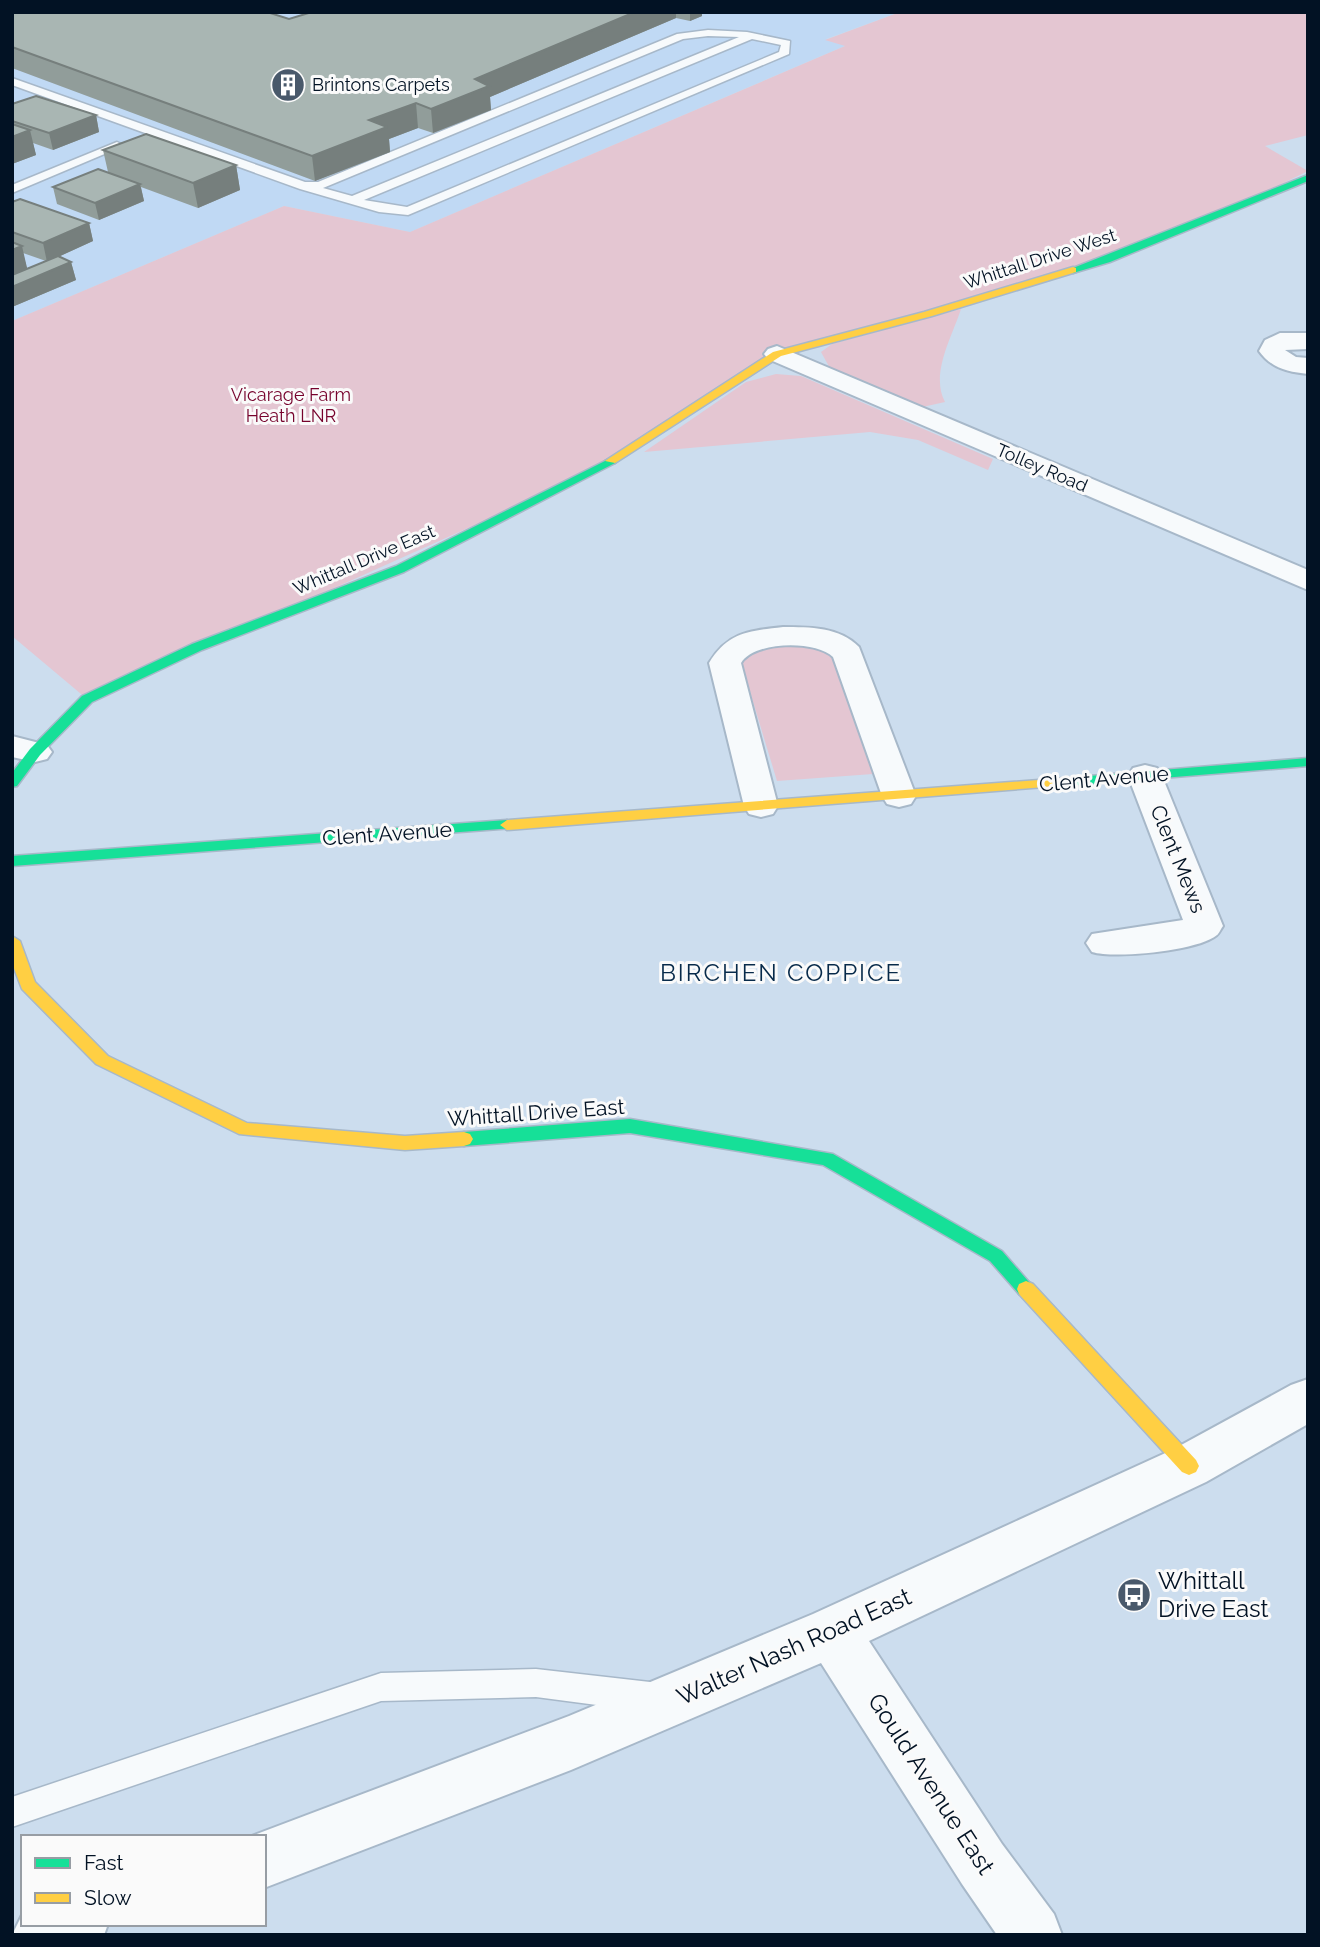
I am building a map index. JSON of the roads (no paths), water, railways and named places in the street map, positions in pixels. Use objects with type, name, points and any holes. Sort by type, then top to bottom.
[{"type":"street","name":"Whittall Drive West","points":[[777,354],[928,314],[1107,260],[1308,178]]},
{"type":"street","points":[[1308,341],[1280,341],[1274,345],[1272,351],[1286,363],[1308,366]]},
{"type":"street","name":"Tolley Road","points":[[777,354],[1308,581]]},
{"type":"street","name":"Whittall Drive East","points":[[12,783],[24,749],[87,699],[197,648],[400,569],[595,471],[777,354]]},
{"type":"street","points":[[761,806],[725,663],[733,650],[748,642],[777,638],[809,637],[835,643],[848,654],[899,796]]},
{"type":"street","name":"Clent Avenue","points":[[12,861],[899,796],[1308,762]]},
{"type":"street","name":"Clent Mews","points":[[1105,943],[1186,934],[1204,926],[1145,776]]},
{"type":"street","name":"Whittall Drive East","points":[[12,940],[28,985],[102,1060],[245,1129],[405,1143],[630,1126],[827,1160],[996,1256],[1189,1466]]},
{"type":"street","name":"Walter Nash Road East","points":[[266,1858],[571,1743],[832,1632],[1189,1466],[1308,1400]]},
{"type":"street","name":"Gould Avenue East","points":[[832,1632],[982,1864],[1034,1935]]},
{"type":"street","points":[[41,1935],[72,1926]]},
{"type":"lane","points":[[12,81],[304,186],[392,211],[408,211],[784,54],[786,43],[752,35],[703,32],[681,36],[337,179],[319,185],[304,186]]},
{"type":"lane","points":[[353,200],[752,35]]},
{"type":"lane","points":[[12,188],[117,145]]},
{"type":"lane","points":[[12,1812],[381,1687],[536,1683],[672,1700]]},
{"type":"place","name":"Brintons Carpets","points":[[288,85]]},
{"type":"place","name":"Whittall Drive East","points":[[1134,1595]]},
{"type":"district","name":"BIRCHEN COPPICE","points":[[781,973]]},
{"type":"park label","name":"Vicarage Farm Heath LNR","points":[[291,405]]}]
